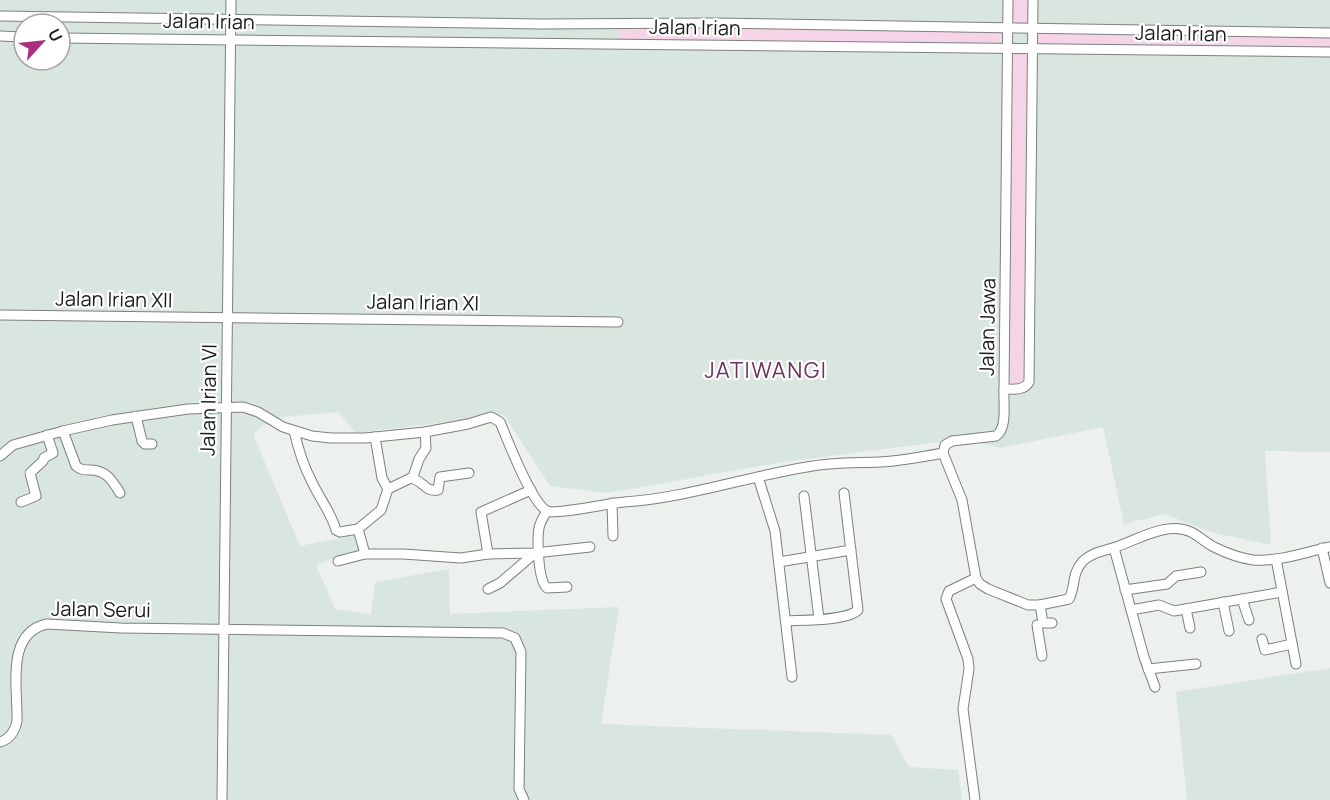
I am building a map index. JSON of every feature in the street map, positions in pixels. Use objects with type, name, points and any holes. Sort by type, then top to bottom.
[{"type":"street","name":"Jalan Irian VI","points":[[222,800],[231,0]]},
{"type":"street","name":"Jalan Jawa","points":[[1008,0],[1004,389],[1026,387],[1029,382],[1033,0]]},
{"type":"street","name":"Jalan Irian","points":[[0,16],[1330,33]]},
{"type":"street","points":[[619,44],[620,23]]},
{"type":"street","name":"Jalan Irian","points":[[72,38],[1330,52]]},
{"type":"street","name":"Jalan Irian XII","points":[[0,315],[227,319]]},
{"type":"street","name":"Jalan Irian XI","points":[[227,319],[618,322]]},
{"type":"street","points":[[1004,389],[1001,433],[989,439],[952,441],[945,445],[943,453],[962,501],[976,578],[988,589],[1028,604],[1040,605],[1069,599],[1072,595],[1074,575],[1082,562],[1094,553],[1158,531],[1175,529],[1192,532],[1212,547],[1244,558],[1276,559],[1326,548],[1330,583]]},
{"type":"street","points":[[0,456],[13,445],[63,431],[136,416],[225,406],[248,408],[269,421],[294,431],[331,438],[375,437],[425,432],[468,424],[485,418],[496,418],[531,490],[547,511],[559,512],[612,503],[666,498],[823,464],[882,462],[943,453]]},
{"type":"street","points":[[136,416],[142,441],[145,444],[152,444]]},
{"type":"street","points":[[63,431],[76,466],[81,470],[102,471],[120,493]]},
{"type":"street","points":[[294,431],[309,477],[331,514],[336,530],[340,532],[358,529],[381,510],[388,489],[411,478],[426,448],[425,432]]},
{"type":"street","points":[[21,502],[36,496],[30,474],[44,458],[53,453],[47,435]]},
{"type":"street","points":[[375,437],[382,478],[388,489]]},
{"type":"street","points":[[411,478],[419,480],[426,490],[432,491],[438,490],[440,477],[469,473]]},
{"type":"street","points":[[758,477],[775,531],[792,677]]},
{"type":"street","points":[[488,554],[481,512],[531,490]]},
{"type":"street","points":[[786,621],[819,619],[854,613],[858,609],[844,493]]},
{"type":"street","points":[[804,496],[819,619]]},
{"type":"street","points":[[612,503],[613,536]]},
{"type":"street","points":[[547,511],[539,527],[537,552],[542,581],[544,587],[547,588],[567,586]]},
{"type":"street","points":[[358,529],[364,554]]},
{"type":"street","points":[[338,561],[364,554],[403,554],[448,558],[590,547]]},
{"type":"street","points":[[1114,548],[1155,687]]},
{"type":"street","points":[[779,562],[851,550]]},
{"type":"street","points":[[488,589],[500,583],[537,552]]},
{"type":"street","points":[[1276,559],[1296,664]]},
{"type":"street","points":[[1125,590],[1167,584],[1176,576],[1201,572]]},
{"type":"street","points":[[975,800],[963,710],[969,669],[968,660],[946,599],[949,591],[976,578]]},
{"type":"street","points":[[1131,610],[1159,605],[1174,611],[1282,592]]},
{"type":"street","points":[[1242,599],[1249,620]]},
{"type":"street","points":[[1223,602],[1229,631]]},
{"type":"street","points":[[1040,605],[1042,656]]},
{"type":"street","points":[[1186,609],[1190,628]]},
{"type":"street","name":"Jalan Serui","points":[[0,742],[9,737],[16,727],[19,648],[27,634],[47,624],[223,630],[509,634],[515,638],[521,652],[519,789],[524,800]]},
{"type":"street","points":[[1262,639],[1265,650],[1292,644]]},
{"type":"street","points":[[1148,669],[1196,664]]},
{"type":"shaded area","points":[[0,0],[1330,0],[1330,452],[1265,451],[1271,545],[1210,532],[1165,514],[1124,524],[1103,427],[1000,448],[963,439],[783,462],[608,493],[550,486],[504,415],[356,433],[338,412],[272,418],[253,434],[300,546],[360,534],[363,548],[316,565],[335,609],[371,615],[375,582],[449,569],[450,614],[619,607],[601,724],[891,735],[909,767],[958,770],[962,800],[0,800]]},
{"type":"shaded area","points":[[1008,0],[1033,0],[1032,29],[1008,29],[1008,49],[619,44],[620,23],[1007,29]]},
{"type":"shaded area","points":[[1032,29],[1330,33],[1330,52],[1032,49]]},
{"type":"shaded area","points":[[1008,49],[1032,49],[1029,382],[1004,389]]},
{"type":"shaded area","points":[[1330,668],[1330,800],[1187,800],[1176,692]]},
{"type":"district","name":"JATIWANGI","points":[[766,370]]}]
